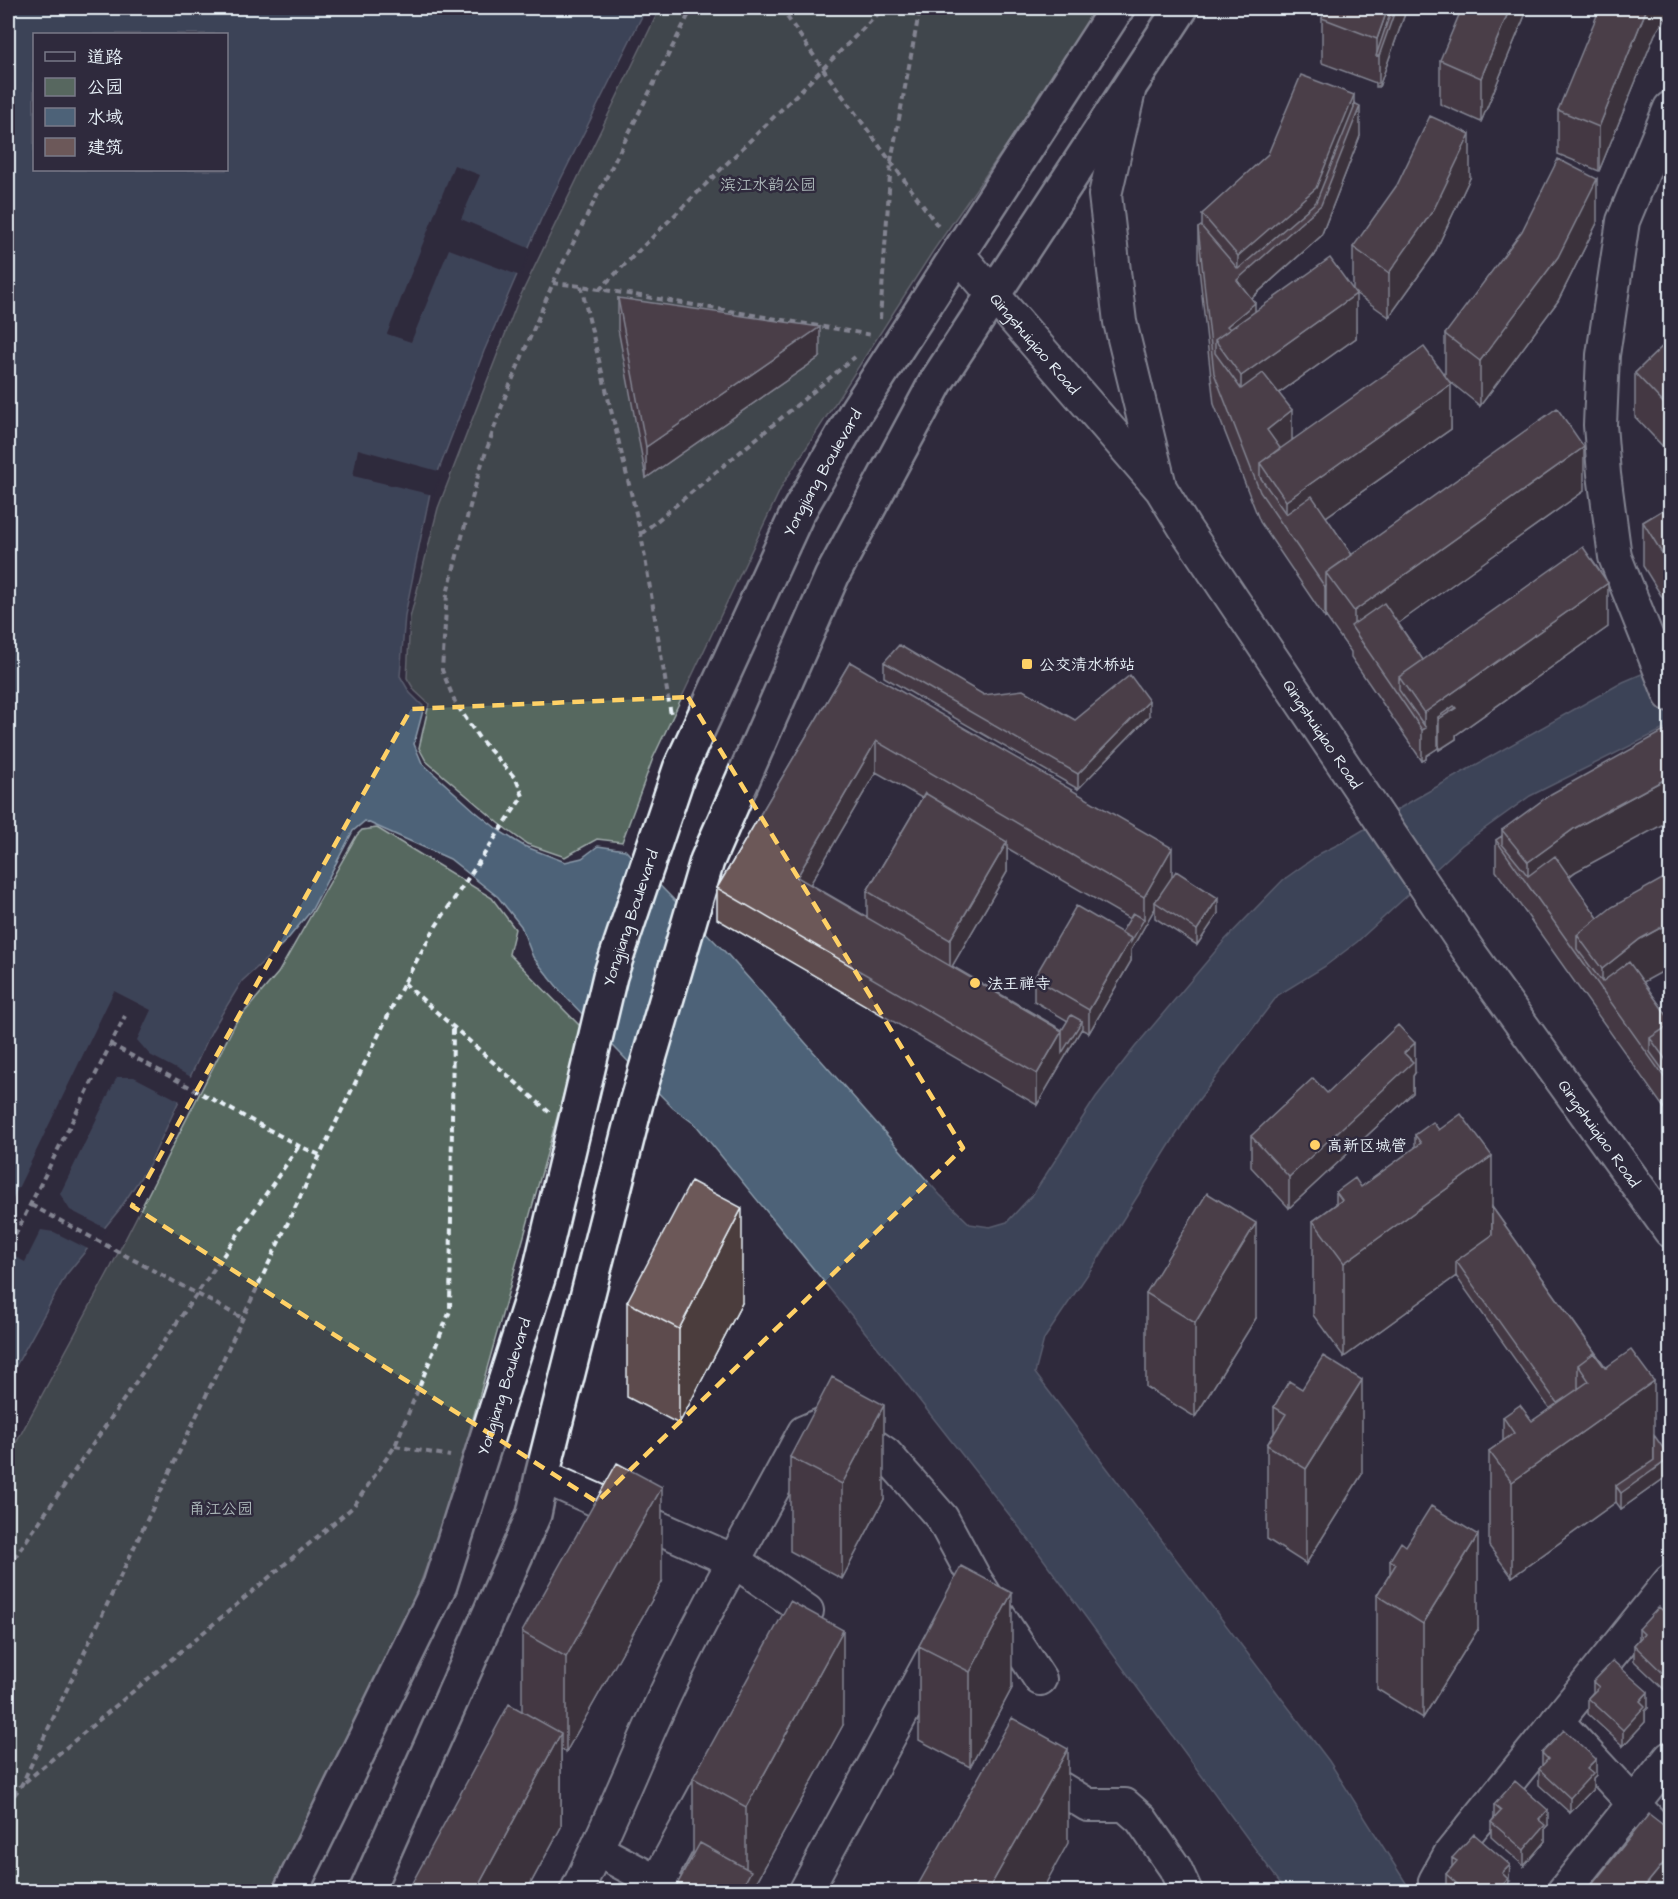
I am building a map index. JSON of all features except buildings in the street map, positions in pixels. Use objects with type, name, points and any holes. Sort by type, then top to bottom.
[{"type":"main road","name":"Yongjiang Boulevard","points":[[290,1892],[440,1586],[539,1275],[610,976],[680,769],[798,514],[857,410],[892,337],[958,254],[1117,8]]},
{"type":"main road","points":[[366,1892],[534,1514],[636,1103],[707,861],[832,576],[936,382],[1180,8]]},
{"type":"street","points":[[1130,86],[1105,195],[1120,322],[1161,489]]},
{"type":"street","points":[[1671,108],[1623,221],[1603,355],[1600,424],[1615,556],[1671,695]]},
{"type":"street","name":"Qingshuiqiao Road","points":[[958,254],[1161,489],[1186,530],[1468,950],[1671,1231]]},
{"type":"street","points":[[576,1892],[665,1696],[734,1561],[804,1432],[825,1423],[850,1429],[886,1454],[942,1518],[975,1579],[1040,1678]]},
{"type":"street","points":[[542,1476],[734,1561],[807,1611],[778,1662]]},
{"type":"street","points":[[805,1892],[975,1579]]},
{"type":"street","points":[[1442,1892],[1435,1881],[1450,1854],[1671,1581]]},
{"type":"street","points":[[1557,1721],[1671,1843]]},
{"type":"street","points":[[597,1850],[665,1887],[726,1756]]},
{"type":"street","points":[[1563,1892],[1671,1758]]},
{"type":"street","points":[[1004,1778],[1028,1767],[1088,1805],[1125,1805],[1142,1819],[1175,1868],[1186,1892]]},
{"type":"path","points":[[8,1804],[22,1784],[404,982],[436,926],[523,796],[516,779],[479,738],[455,702],[442,670],[447,594],[479,472],[505,397],[553,284],[692,8]]},
{"type":"path","points":[[781,8],[958,254]]},
{"type":"path","points":[[600,290],[884,8]]},
{"type":"path","points":[[892,337],[891,162],[920,8]]},
{"type":"path","points":[[553,284],[581,286],[892,337]]},
{"type":"path","points":[[581,286],[641,534],[672,722]]},
{"type":"path","points":[[870,344],[892,337]]},
{"type":"path","points":[[641,534],[861,352]]},
{"type":"path","points":[[404,982],[573,1134]]},
{"type":"path","points":[[15,1235],[125,1016]]},
{"type":"path","points":[[22,1784],[352,1507],[395,1446],[450,1311],[453,1026]]},
{"type":"path","points":[[110,1044],[299,1146],[320,1155]]},
{"type":"path","points":[[8,1567],[299,1146]]},
{"type":"path","points":[[30,1204],[244,1319]]},
{"type":"highlighted area","points":[[688,697],[963,1148],[597,1502],[132,1206],[411,709]]},
{"type":"green space","name":"滨江水韵公园","points":[[660,8],[1105,8],[933,251],[783,484],[653,758],[622,842],[597,839],[565,857],[527,844],[426,761],[419,748],[429,704],[415,691],[407,678],[410,618],[438,508],[518,301]]},
{"type":"green space","name":"甬江公园","points":[[377,828],[492,898],[515,929],[509,954],[582,1028],[447,1512],[407,1618],[275,1891],[8,1892],[8,1458],[111,1267],[236,1022],[278,973],[357,835],[362,830]]},
{"type":"water","points":[[8,8],[646,8],[541,219],[484,351],[430,493],[405,615],[400,676],[410,693],[424,707],[414,744],[422,763],[476,812],[501,832],[524,846],[565,862],[582,858],[598,846],[625,850],[728,955],[940,1195],[970,1224],[990,1227],[1007,1222],[1034,1193],[1096,1097],[1135,1047],[1224,941],[1283,880],[1321,853],[1415,799],[1623,682],[1670,662],[1670,726],[1530,796],[1462,845],[1357,942],[1324,967],[1278,995],[1194,1106],[1100,1256],[1044,1339],[1035,1373],[1329,1761],[1411,1891],[1286,1891],[1033,1545],[883,1354],[696,1125],[673,1108],[562,993],[533,957],[521,926],[498,897],[450,859],[365,821],[353,831],[311,911],[286,941],[242,981],[212,1030],[149,1165],[119,1210],[66,1275],[8,1380]]},
{"type":"pier","points":[[454,165],[480,175],[461,219],[531,249],[520,276],[449,249],[411,342],[387,334]]},
{"type":"pier","points":[[358,449],[442,472],[433,495],[353,476]]},
{"type":"pier","points":[[114,991],[151,1010],[137,1040],[150,1055],[193,1078],[182,1102],[134,1077],[117,1077],[60,1194],[70,1210],[107,1229],[90,1250],[54,1232],[41,1230],[25,1262],[8,1253],[8,1209]]},
{"type":"place","name":"公交清水桥站","points":[[1027,664]]},
{"type":"place","name":"法王禅寺","points":[[975,983]]},
{"type":"place","name":"高新区城管","points":[[1315,1145]]}]
